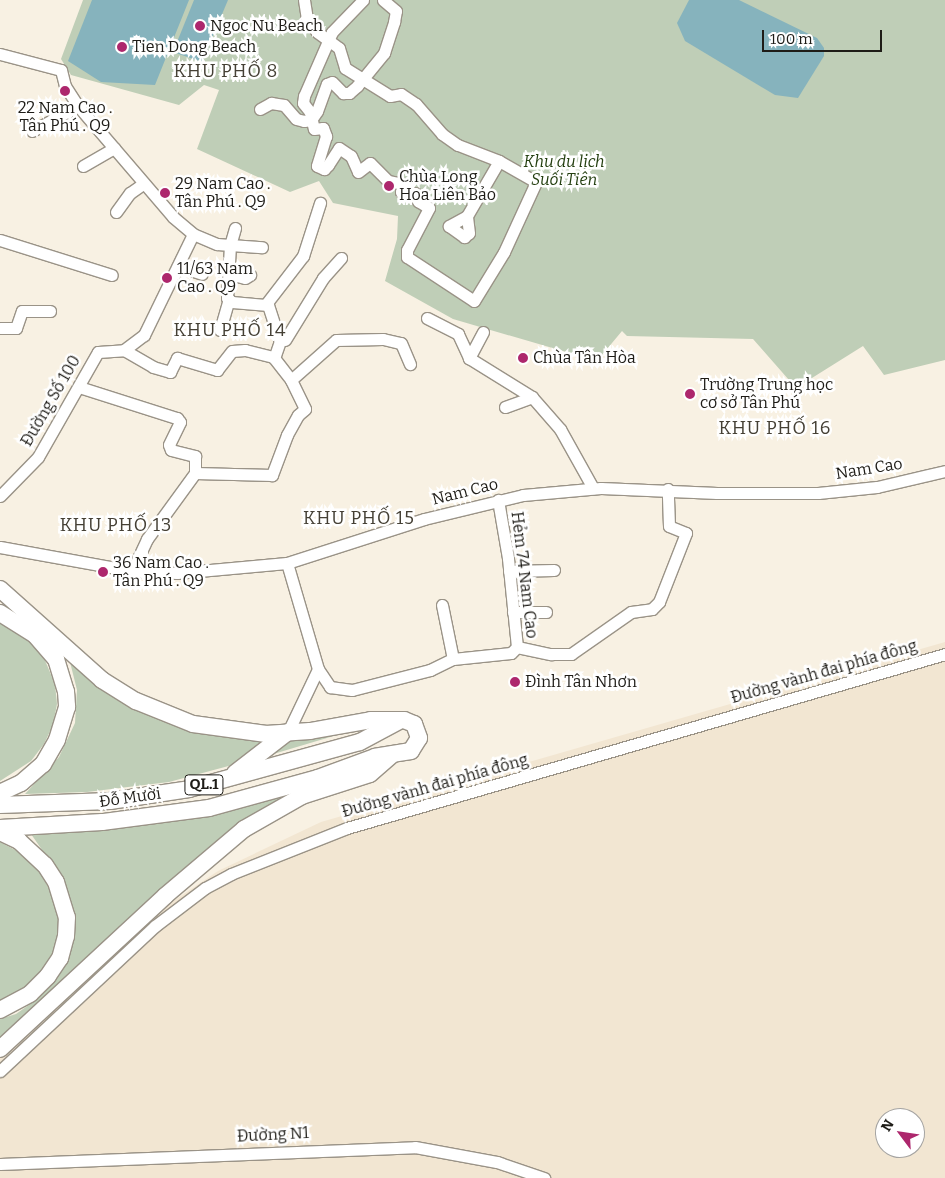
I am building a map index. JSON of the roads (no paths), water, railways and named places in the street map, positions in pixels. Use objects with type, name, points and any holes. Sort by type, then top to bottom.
[{"type":"highway","points":[[0,580],[82,660],[125,689],[195,719],[288,732]]},
{"type":"highway","points":[[0,589],[83,666],[136,701],[211,728],[266,734],[392,721]]},
{"type":"highway","points":[[0,614],[35,635],[56,659],[66,691],[67,708],[58,740],[43,764],[21,783],[0,793]]},
{"type":"highway","name":"Đỗ Mười","points":[[0,805],[110,801],[225,780],[360,742],[392,721]]},
{"type":"highway","name":"Đỗ Mười","points":[[0,797],[76,797],[133,791],[242,768],[360,733],[392,721],[414,724],[419,738],[411,751],[177,807],[122,814],[0,821]]},
{"type":"highway","points":[[225,780],[288,732]]},
{"type":"highway","points":[[0,1049],[150,909],[244,829],[302,796],[370,774],[394,754]]},
{"type":"highway","name":"Đỗ Mười","points":[[0,828],[102,822],[183,813],[233,802],[344,767]]},
{"type":"highway","points":[[0,832],[19,841],[45,865],[56,882],[67,917],[66,936],[60,958],[48,976],[30,994],[10,1008],[0,1010]]},
{"type":"street","points":[[304,0],[307,19],[329,41],[339,48],[345,68],[390,96],[401,94],[416,104],[442,134],[458,145],[499,161],[536,182],[504,252],[474,300],[407,257],[407,250],[429,208],[418,201],[415,193],[401,192],[403,184],[388,182],[370,164],[358,172],[351,156],[339,148],[328,165],[324,168],[317,166],[326,136],[323,128],[314,129],[310,120],[310,112],[303,104],[304,96],[329,41],[332,32],[363,0]]},
{"type":"street","points":[[310,120],[327,84],[332,82],[343,93],[349,93],[384,53],[396,12],[383,0]]},
{"type":"street","points":[[0,54],[61,70],[65,86],[78,106],[173,217],[193,234],[217,244],[262,247]]},
{"type":"street","points":[[260,109],[271,103],[284,105],[296,119],[310,120]]},
{"type":"street","points":[[32,131],[78,106]]},
{"type":"street","points":[[83,166],[114,148]]},
{"type":"street","points":[[467,216],[499,161]]},
{"type":"street","points":[[116,212],[130,193],[144,184]]},
{"type":"street","points":[[266,304],[303,256],[320,203]]},
{"type":"street","points":[[220,330],[229,299],[230,245],[235,228]]},
{"type":"street","points":[[193,234],[144,335],[124,350],[153,367],[170,372],[177,358],[217,370],[232,351],[245,350],[274,357],[291,380],[305,409],[298,415],[287,435],[272,475],[195,473]]},
{"type":"street","points":[[0,240],[112,275]]},
{"type":"street","points":[[274,357],[323,278],[341,258]]},
{"type":"street","points":[[178,266],[202,274]]},
{"type":"street","points":[[229,274],[244,278],[250,276]]},
{"type":"street","points":[[229,299],[266,304]]},
{"type":"street","points":[[266,304],[274,317],[283,341]]},
{"type":"street","points":[[0,328],[16,328],[22,311],[50,311]]},
{"type":"street","points":[[428,318],[458,334],[469,358],[532,396],[560,429],[593,488]]},
{"type":"street","points":[[469,358],[483,332]]},
{"type":"street","points":[[291,380],[336,340],[383,340],[401,343],[410,364]]},
{"type":"street","name":"Đường Số 100","points":[[0,496],[38,457],[98,352],[124,350]]},
{"type":"street","points":[[79,387],[177,418],[180,422],[169,445],[171,450],[195,456],[195,473],[147,539],[132,571]]},
{"type":"street","points":[[505,407],[532,396]]},
{"type":"street","name":"Nam Cao","points":[[0,547],[132,571],[177,573],[287,563],[424,519],[498,500],[593,488],[668,489],[716,493],[818,493],[877,487],[945,471]]},
{"type":"street","points":[[517,648],[551,654],[572,654],[631,612],[652,609],[659,602],[686,533],[669,526],[668,489]]},
{"type":"street","name":"Hẻm 74 Nam Cao","points":[[318,669],[330,687],[352,690],[430,670],[453,659],[511,653],[517,648],[509,571],[498,500]]},
{"type":"street","points":[[287,563],[318,669],[288,732]]},
{"type":"street","points":[[509,571],[554,570]]},
{"type":"street","points":[[442,605],[453,659]]},
{"type":"street","points":[[513,612],[546,612]]},
{"type":"street","name":"Đường vành đai phía đông","points":[[0,1071],[154,926],[205,888],[231,874],[347,828],[945,654]]},
{"type":"street","name":"Đường N1","points":[[0,1164],[406,1147],[457,1153],[544,1178]]},
{"type":"water","name":"Tien Dong Beach","points":[[92,0],[189,0],[155,85],[101,82],[68,61]]},
{"type":"water","name":"Ngoc Nu Beach","points":[[194,0],[228,0],[202,62],[173,52]]},
{"type":"water","points":[[689,0],[739,0],[817,38],[824,48],[824,56],[798,98],[775,95],[685,41],[677,23]]},
{"type":"place","name":"Ngoc Nu Beach","points":[[200,26]]},
{"type":"place","name":"Tien Dong Beach","points":[[122,47]]},
{"type":"place","name":"22 Nam Cao . Tân Phú . Q9","points":[[65,91]]},
{"type":"place","name":"Chùa Long Hoa Liên Bảo","points":[[389,186]]},
{"type":"place","name":"29 Nam Cao . Tân Phú . Q9","points":[[165,193]]},
{"type":"place","name":"11/63 Nam Cao . Q9","points":[[167,278]]},
{"type":"place","name":"Chùa Tân Hòa","points":[[523,358]]},
{"type":"place","name":"Trường Trung học cơ sở Tân Phú","points":[[690,394]]},
{"type":"place","name":"36 Nam Cao . Tân Phú . Q9","points":[[103,572]]},
{"type":"place","name":"Đình Tân Nhơn","points":[[515,682]]},
{"type":"district","name":"KHU PHỐ 8","points":[[226,71]]},
{"type":"district","name":"KHU PHỐ 14","points":[[230,330]]},
{"type":"district","name":"KHU PHỐ 16","points":[[775,428]]},
{"type":"district","name":"KHU PHỐ 15","points":[[359,518]]},
{"type":"district","name":"KHU PHỐ 13","points":[[116,525]]},
{"type":"park label","name":"Khu du lịch Suối Tiên","points":[[564,171]]}]
